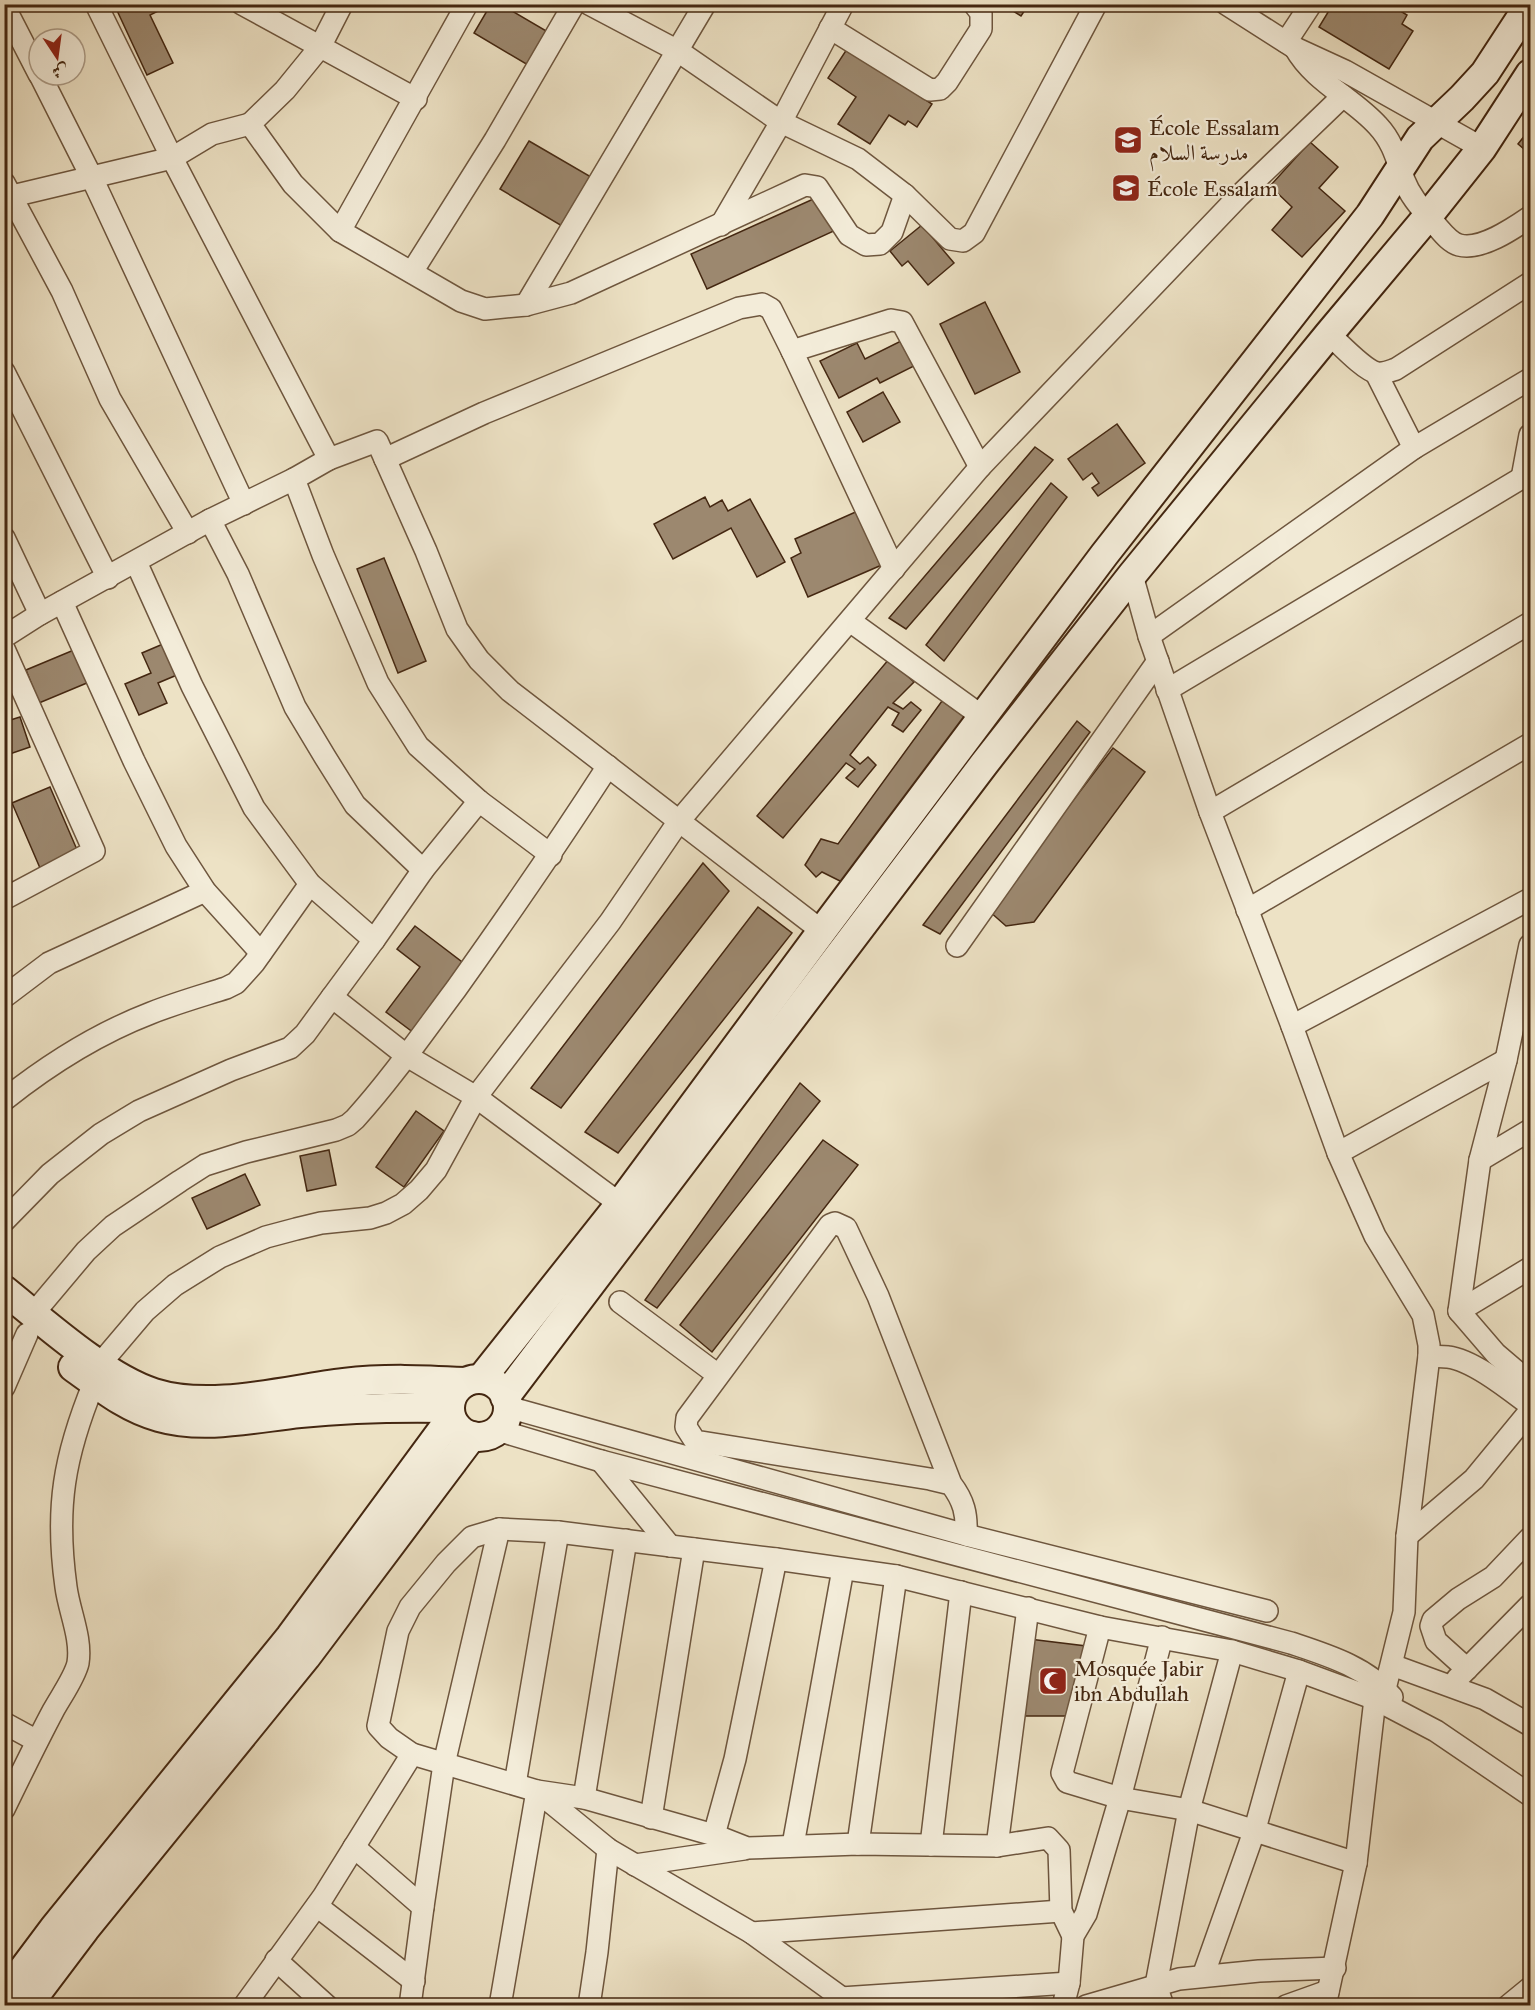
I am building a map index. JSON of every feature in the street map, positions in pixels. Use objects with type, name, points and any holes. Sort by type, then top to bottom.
[{"type":"street","points":[[96,4],[172,158],[329,459]]},
{"type":"street","points":[[242,4],[416,99]]},
{"type":"street","points":[[188,532],[110,399],[62,291],[7,192],[92,178],[172,158],[212,134],[250,124],[285,90],[320,47],[342,4]]},
{"type":"street","points":[[339,231],[416,99],[467,4]]},
{"type":"street","points":[[412,272],[495,140],[574,4]]},
{"type":"street","points":[[589,4],[678,51],[781,122],[858,159],[905,195],[950,239],[963,241],[974,233],[1096,4]]},
{"type":"street","points":[[526,305],[705,4]]},
{"type":"street","points":[[721,225],[781,122],[843,4]]},
{"type":"street","points":[[830,28],[930,90],[940,88],[947,82],[981,29],[981,13],[974,4]]},
{"type":"street","points":[[1226,4],[1291,45],[1337,66],[1482,148]]},
{"type":"street","points":[[1291,45],[1311,4]]},
{"type":"street","points":[[1530,4],[1485,73],[1420,138],[1370,215],[1104,555],[620,1204],[473,1380],[461,1385],[452,1395],[480,1416],[601,1461],[1291,1643],[1348,1664],[1363,1673],[1379,1694],[1399,1712],[1436,1731],[1530,1795]]},
{"type":"street","points":[[4,6],[27,51]]},
{"type":"street","points":[[1291,45],[1306,64],[1384,133],[1394,150],[1414,200],[1449,239],[1460,245],[1475,244],[1503,234],[1530,217]]},
{"type":"street","points":[[27,2006],[85,1929],[306,1657],[480,1416],[1132,575],[1482,148],[1530,74]]},
{"type":"street","points":[[46,87],[92,178],[244,504]]},
{"type":"street","points":[[4,1809],[78,1664],[77,1637],[66,1589],[61,1539],[62,1500],[67,1467],[79,1420],[97,1373],[146,1311],[175,1285],[220,1257],[266,1237],[296,1228],[370,1218],[403,1204],[419,1190],[436,1170],[476,1097],[610,922],[679,821],[980,467],[1232,204],[1343,96]]},
{"type":"street","points":[[250,124],[293,184],[339,231],[461,302],[485,309],[526,305],[571,293],[805,185],[817,187],[849,235],[866,245],[880,244],[892,232],[905,195]]},
{"type":"street","points":[[1376,373],[1396,369],[1530,283]]},
{"type":"street","points":[[385,459],[484,413],[739,308],[762,304],[771,309],[792,351],[894,569]]},
{"type":"street","points":[[792,351],[891,320],[902,322],[980,467]]},
{"type":"street","points":[[1329,334],[1376,373],[1414,448]]},
{"type":"street","points":[[4,372],[108,578]]},
{"type":"street","points":[[1149,636],[1414,448],[1530,379]]},
{"type":"street","points":[[1167,690],[1526,475],[1530,435]]},
{"type":"street","points":[[4,637],[40,614],[210,520],[294,479],[329,459],[376,441],[457,629],[473,652],[510,691],[822,931]]},
{"type":"street","points":[[294,479],[322,555],[378,683],[418,746],[479,801],[551,855]]},
{"type":"street","points":[[210,520],[238,574],[295,707],[325,757],[355,805],[423,870]]},
{"type":"street","points":[[4,538],[40,614]]},
{"type":"street","points":[[136,562],[192,686],[254,808],[310,884],[374,940]]},
{"type":"street","points":[[1132,575],[1149,636],[1210,812],[1338,1153],[1375,1236],[1424,1315],[1429,1345],[1407,1536],[1404,1612],[1392,1665],[1379,1694],[1356,1863],[1335,1968],[1327,1998],[1286,2006]]},
{"type":"street","points":[[62,603],[176,846],[205,891],[261,953]]},
{"type":"street","points":[[850,621],[983,717]]},
{"type":"street","points":[[1210,812],[1530,623]]},
{"type":"street","points":[[4,649],[94,851],[4,899]]},
{"type":"street","points":[[957,946],[1158,662]]},
{"type":"street","points":[[1247,910],[1530,744]]},
{"type":"street","points":[[4,1387],[30,1324],[86,1251],[113,1226],[205,1165],[246,1152],[326,1133],[348,1125],[363,1110],[406,1056],[551,855],[608,766]]},
{"type":"street","points":[[4,1221],[50,1174],[101,1134],[139,1111],[231,1070],[290,1048],[305,1034],[423,870],[479,801]]},
{"type":"street","points":[[4,1100],[50,1067],[120,1027],[236,983],[261,953],[310,884]]},
{"type":"street","points":[[4,997],[50,963],[205,891]]},
{"type":"street","points":[[1292,1026],[1530,899]]},
{"type":"street","points":[[1530,945],[1506,1060],[1479,1160],[1459,1311],[1496,1354],[1530,1383]]},
{"type":"street","points":[[332,997],[406,1056],[476,1097],[620,1204]]},
{"type":"street","points":[[1512,1033],[1530,1022]]},
{"type":"street","points":[[1338,1153],[1506,1060]]},
{"type":"street","points":[[1479,1160],[1530,1130]]},
{"type":"street","points":[[951,1484],[695,1441],[686,1427],[687,1418],[830,1225],[836,1223],[846,1228],[878,1296],[951,1484],[962,1499],[967,1516],[966,1535]]},
{"type":"street","points":[[1459,1311],[1530,1268]]},
{"type":"street","points":[[4,1290],[30,1324],[97,1373],[126,1404],[143,1412],[182,1421],[229,1421],[377,1407],[480,1416],[1268,1611]]},
{"type":"street","points":[[620,1302],[718,1375]]},
{"type":"street","points":[[4,1316],[30,1324]]},
{"type":"street","points":[[1429,1356],[1449,1357],[1464,1363],[1498,1381],[1530,1404]]},
{"type":"street","points":[[4,1995],[54,1928],[290,1637],[480,1416],[496,1384],[473,1380],[381,1380],[205,1401],[187,1400],[152,1392],[97,1373]]},
{"type":"street","points":[[1407,1536],[1474,1479],[1530,1412]]},
{"type":"street","points":[[601,1461],[670,1546]]},
{"type":"street","points":[[747,1848],[714,1835],[584,1798],[537,1791],[412,1754],[378,1726],[398,1631],[410,1607],[424,1588],[472,1537],[499,1530],[558,1532],[776,1558],[896,1576],[1100,1627],[1232,1651],[1379,1694]]},
{"type":"street","points":[[411,2006],[444,1764],[499,1530]]},
{"type":"street","points":[[515,1784],[558,1532]]},
{"type":"street","points":[[1467,1669],[1436,1641],[1431,1626],[1433,1620],[1458,1599],[1493,1576],[1530,1538]]},
{"type":"street","points":[[584,1798],[626,1540]]},
{"type":"street","points":[[651,1818],[694,1549]]},
{"type":"street","points":[[714,1835],[735,1759],[776,1558]]},
{"type":"street","points":[[793,1845],[843,1569]]},
{"type":"street","points":[[858,1844],[896,1576]]},
{"type":"street","points":[[931,1845],[962,1592]]},
{"type":"street","points":[[1450,1685],[1530,1605]]},
{"type":"street","points":[[997,1846],[1028,1608]]},
{"type":"street","points":[[1404,1612],[1433,1620]]},
{"type":"street","points":[[1100,1627],[1062,1773],[1067,1782],[1120,1798],[1189,1810],[1255,1829],[1356,1863]]},
{"type":"street","points":[[1063,2006],[1069,1983],[1073,1936],[1086,1914],[1120,1798],[1162,1637]]},
{"type":"street","points":[[1163,2006],[1155,1985],[1189,1810],[1232,1651]]},
{"type":"street","points":[[1392,1665],[1450,1685],[1527,1717]]},
{"type":"street","points":[[1203,1976],[1255,1829],[1299,1671]]},
{"type":"street","points":[[4,1723],[37,1741]]},
{"type":"street","points":[[244,2006],[317,1906],[412,1754]]},
{"type":"street","points":[[537,1791],[608,1849],[752,1933],[844,2003],[1069,1983]]},
{"type":"street","points":[[500,2006],[537,1791]]},
{"type":"street","points":[[635,1865],[747,1848],[858,1844],[997,1846],[1048,1838],[1059,1850],[1061,1911],[1073,1936]]},
{"type":"street","points":[[354,1847],[423,1907]]},
{"type":"street","points":[[589,2006],[608,1849]]},
{"type":"street","points":[[317,1906],[414,1981]]},
{"type":"street","points":[[752,1933],[1061,1911]]},
{"type":"street","points":[[276,1960],[327,2006]]},
{"type":"street","points":[[1086,2006],[1179,1979],[1259,1971],[1335,1968]]},
{"type":"street","points":[[1508,2006],[1530,1988]]},
{"type":"building","points":[[114,4],[172,4],[150,15],[173,63],[147,75]]},
{"type":"building","points":[[491,4],[500,4],[548,32],[528,65],[474,33]]},
{"type":"building","points":[[1002,4],[1029,4],[1021,16]]},
{"type":"building","points":[[1333,4],[1400,4],[1397,9],[1407,15],[1402,24],[1413,31],[1389,69],[1319,27]]},
{"type":"building","points":[[847,49],[932,104],[917,127],[908,121],[905,125],[889,115],[870,144],[838,124],[856,97],[828,78]]},
{"type":"building","points":[[1530,129],[1530,154],[1518,144]]},
{"type":"building","points":[[529,141],[591,177],[562,226],[500,189]]},
{"type":"building","points":[[1310,142],[1338,167],[1319,188],[1345,211],[1302,257],[1272,230],[1292,207],[1270,186]]},
{"type":"building","points":[[820,196],[836,230],[707,289],[691,254]]},
{"type":"building","points":[[922,225],[954,263],[928,285],[908,261],[902,266],[890,251]]},
{"type":"building","points":[[985,302],[1020,372],[975,394],[940,324]]},
{"type":"building","points":[[903,340],[916,365],[880,383],[877,378],[839,398],[820,361],[857,343],[865,359]]},
{"type":"building","points":[[883,392],[900,422],[863,442],[847,412]]},
{"type":"building","points":[[1117,424],[1145,463],[1098,496],[1092,488],[1099,483],[1092,473],[1083,480],[1068,459]]},
{"type":"building","points":[[1035,447],[1053,460],[906,629],[889,618]]},
{"type":"building","points":[[1051,483],[1067,497],[944,661],[926,645]]},
{"type":"building","points":[[705,497],[710,507],[722,500],[728,511],[750,499],[785,562],[757,577],[731,528],[673,559],[654,524]]},
{"type":"building","points":[[860,510],[884,564],[808,597],[791,558],[801,553],[795,539]]},
{"type":"building","points":[[384,558],[426,661],[398,673],[357,569]]},
{"type":"building","points":[[170,641],[184,672],[158,683],[167,703],[139,715],[125,684],[151,673],[142,653]]},
{"type":"building","points":[[81,647],[94,680],[39,703],[26,670]]},
{"type":"building","points":[[889,659],[914,682],[893,703],[903,709],[911,702],[921,710],[903,732],[892,725],[899,713],[888,707],[850,755],[860,764],[868,757],[876,765],[858,787],[846,778],[855,769],[846,763],[783,838],[757,816]]},
{"type":"building","points":[[942,701],[969,720],[846,884],[822,872],[816,877],[805,865],[821,839],[838,844]]},
{"type":"building","points":[[20,717],[30,747],[4,756],[4,722]]},
{"type":"building","points":[[1077,721],[1090,732],[940,934],[923,925]]},
{"type":"building","points":[[1113,748],[1145,772],[1034,922],[1006,926],[989,911]]},
{"type":"building","points":[[50,787],[78,852],[40,868],[12,803]]},
{"type":"building","points":[[703,863],[729,891],[561,1108],[531,1088]]},
{"type":"building","points":[[758,907],[792,933],[618,1153],[585,1132]]},
{"type":"building","points":[[415,926],[466,965],[414,1033],[386,1012],[420,967],[397,949]]},
{"type":"building","points":[[800,1083],[820,1101],[657,1308],[645,1300]]},
{"type":"building","points":[[416,1111],[444,1131],[404,1187],[376,1167]]},
{"type":"building","points":[[823,1140],[858,1165],[712,1352],[680,1325]]},
{"type":"building","points":[[329,1150],[336,1185],[307,1191],[300,1156]]},
{"type":"building","points":[[245,1174],[260,1205],[207,1229],[192,1198]]},
{"type":"building","name":"Mosquée Jabir ibn Abdullah","points":[[1029,1639],[1086,1646],[1072,1716],[1025,1716]]},
{"type":"place","name":"École Essalam مدرسة السلام","points":[[1128,140]]},
{"type":"place","name":"École Essalam","points":[[1126,188]]},
{"type":"place","name":"Mosquée Jabir ibn Abdullah","points":[[1053,1681]]}]
